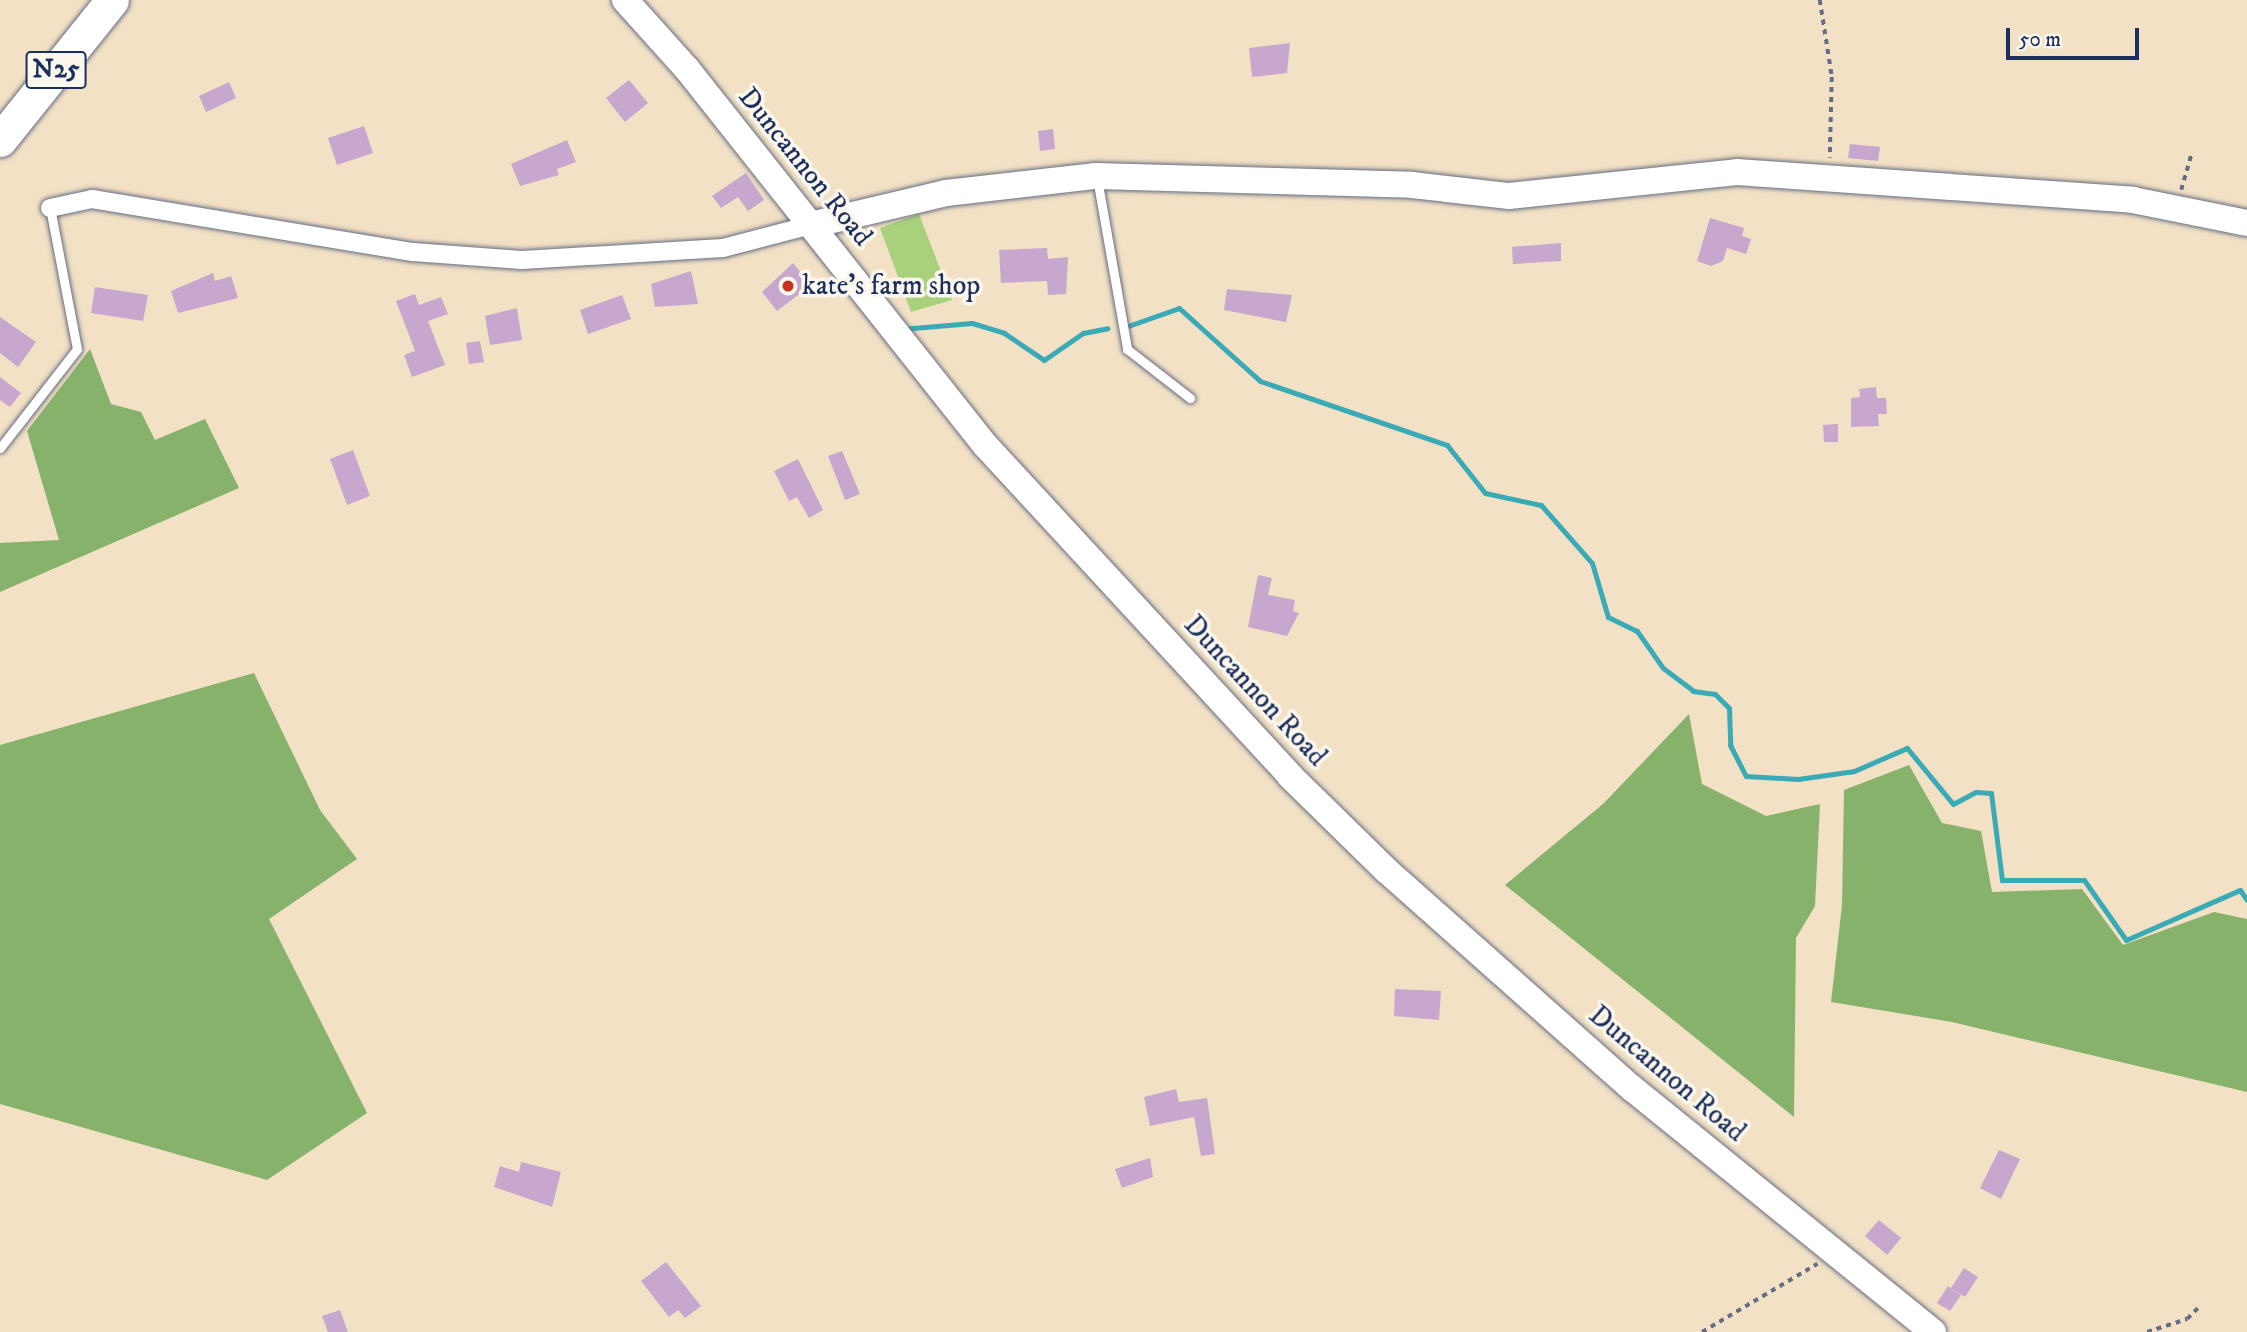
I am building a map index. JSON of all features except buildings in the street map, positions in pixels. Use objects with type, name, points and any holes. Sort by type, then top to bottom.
[{"type":"highway","name":"N25","points":[[0,140],[113,0]]},
{"type":"main road","name":"Duncannon Road","points":[[625,0],[811,225],[986,446],[1290,776],[1386,870],[1633,1089],[1933,1332]]},
{"type":"main road","points":[[811,225],[946,193],[1096,176],[1385,184],[1509,196],[1737,172],[2177,205],[2247,223]]},
{"type":"street","points":[[50,208],[92,199],[413,252],[522,260],[723,248],[811,225]]},
{"type":"lane","points":[[1096,176],[1127,349],[1190,398]]},
{"type":"lane","points":[[0,448],[78,349],[50,208]]},
{"type":"path","points":[[1820,0],[1832,78],[1830,181]]},
{"type":"path","points":[[2177,205],[2192,152]]},
{"type":"path","points":[[1702,1332],[1834,1254]]},
{"type":"path","points":[[2147,1332],[2186,1320],[2199,1307]]},
{"type":"green space","points":[[919,214],[952,300],[911,312],[880,228]]},
{"type":"green space","points":[[90,349],[111,404],[141,412],[155,440],[205,419],[239,488],[0,592],[0,543],[59,540],[27,431]]},
{"type":"green space","points":[[254,673],[320,810],[357,859],[269,919],[367,1113],[267,1180],[0,1104],[0,745]]},
{"type":"green space","points":[[1689,714],[1702,784],[1766,816],[1820,804],[1815,906],[1796,938],[1794,1117],[1505,885],[1603,804]]},
{"type":"green space","points":[[1909,765],[1942,823],[1981,831],[1992,892],[2082,889],[2123,945],[2214,912],[2247,919],[2247,1092],[1952,1022],[1831,1002],[1842,905],[1844,790]]},
{"type":"waterway","points":[[1128,326],[1179,308],[1260,381],[1447,445],[1485,493],[1541,505],[1592,563],[1608,617],[1637,631],[1663,668],[1693,691],[1715,694],[1729,708],[1730,745],[1746,776],[1798,779],[1854,771],[1907,748],[1953,804],[1976,792],[1991,793],[2002,880],[2084,880],[2126,940],[2240,890],[2247,900]]},
{"type":"waterway","points":[[901,329],[972,323],[1004,333],[1044,360],[1083,333],[1108,328]]},
{"type":"place","name":"kate's farm shop","points":[[788,286]]}]
